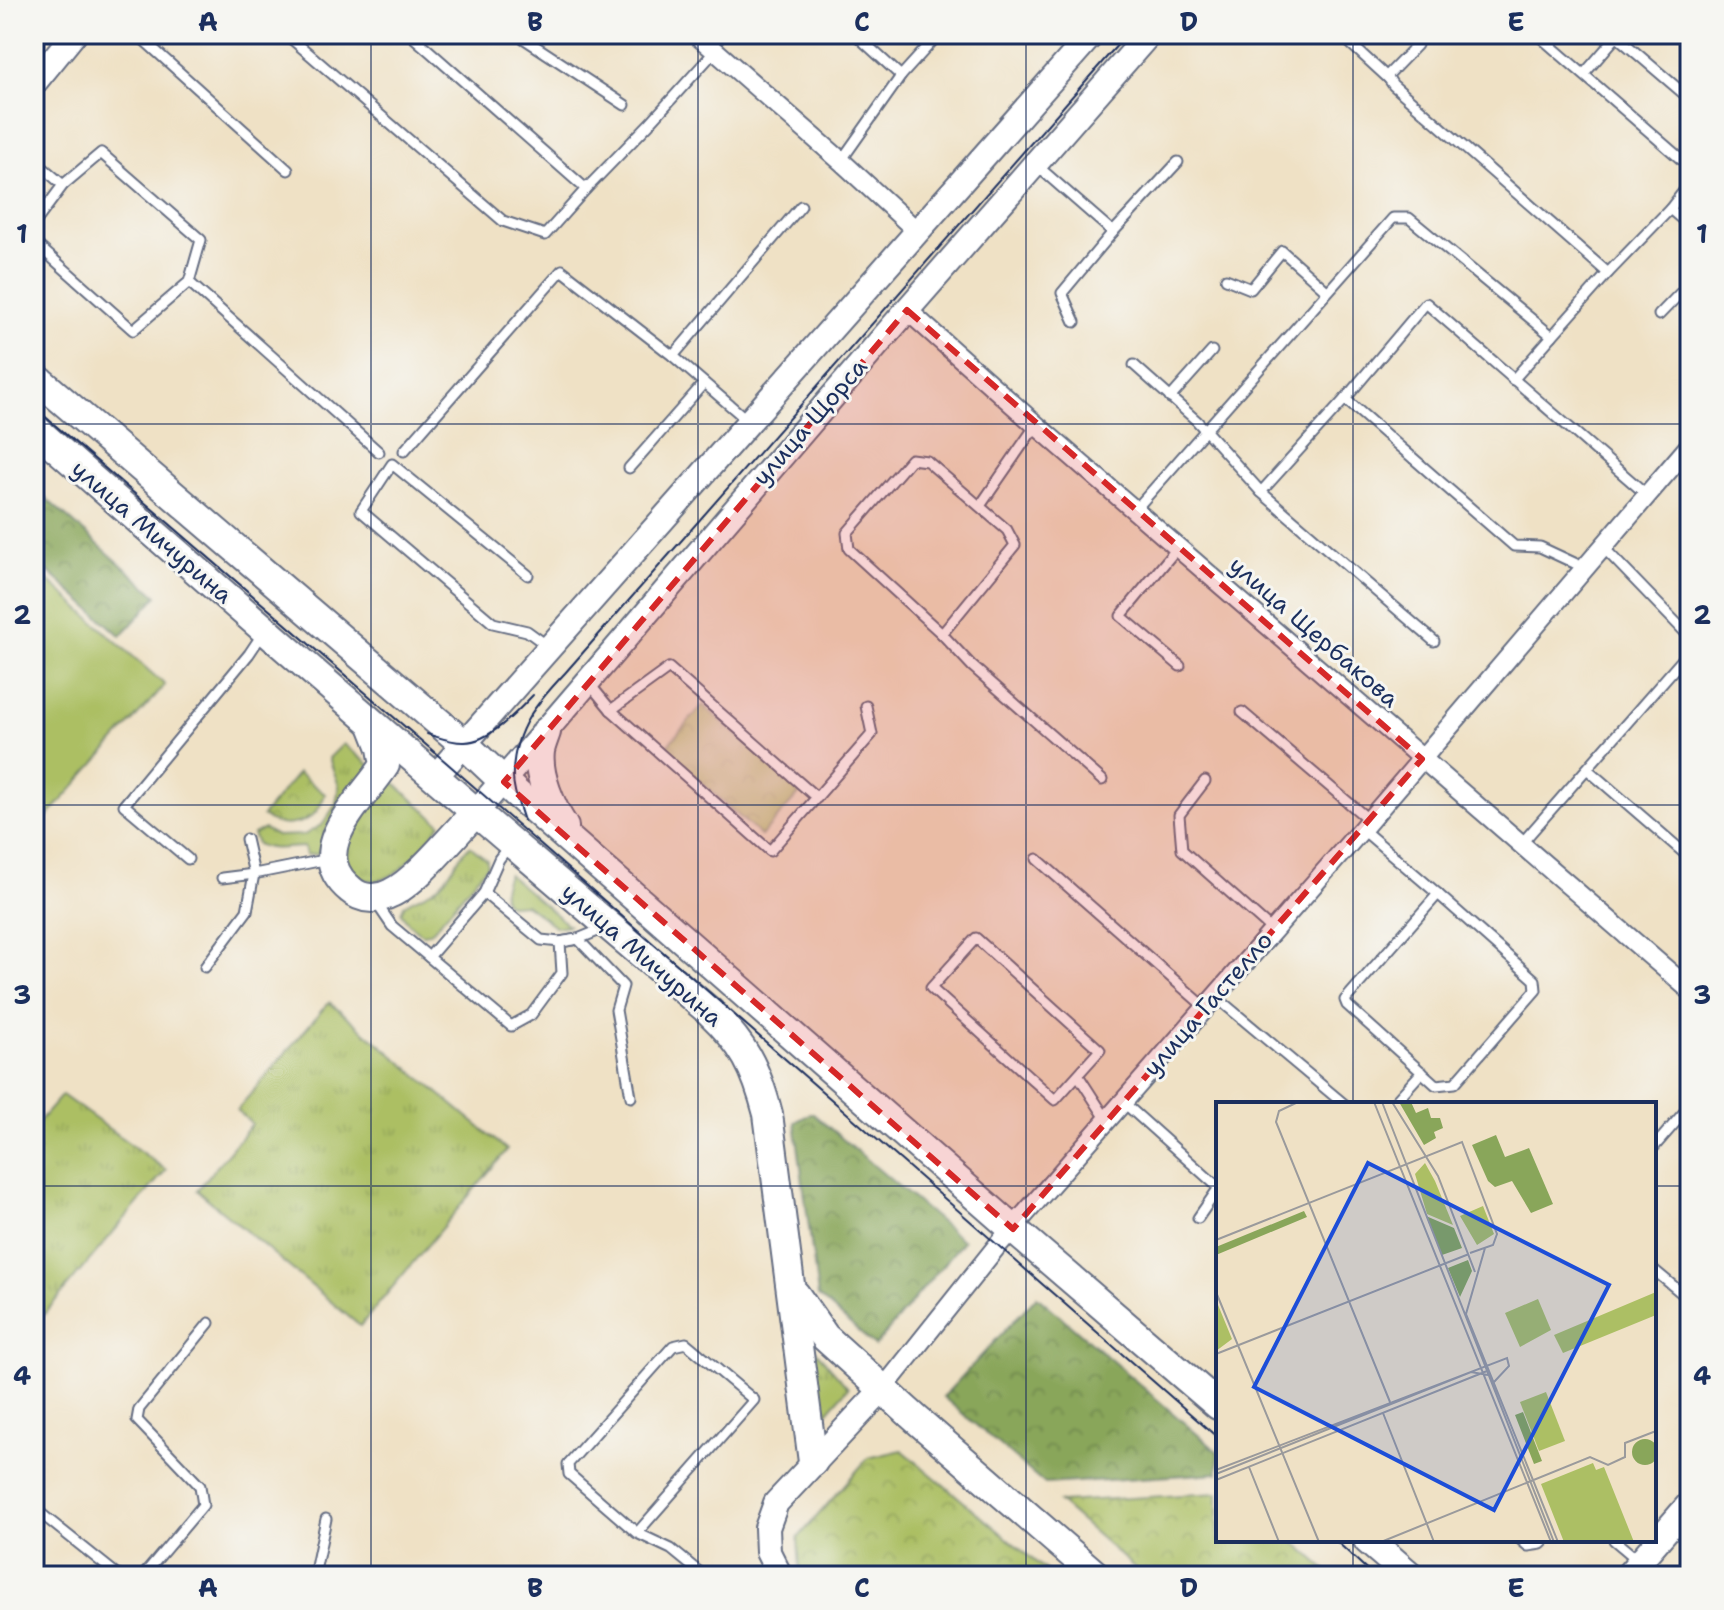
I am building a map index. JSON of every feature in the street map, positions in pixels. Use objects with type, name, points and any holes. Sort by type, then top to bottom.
[{"type":"main road","points":[[34,83],[74,34]]},
{"type":"main road","name":"улица Щорса","points":[[435,777],[1092,34]]},
{"type":"main road","name":"улица Щорса","points":[[475,813],[1034,163],[1149,34]]},
{"type":"main road","name":"улица Мичурина","points":[[34,376],[464,744],[1013,1229],[1216,1403]]},
{"type":"main road","name":"улица Мичурина","points":[[34,428],[373,725],[731,1031],[749,1059],[768,1114],[791,1286],[825,1337],[1097,1576]]},
{"type":"main road","points":[[373,725],[385,765],[343,822],[331,858],[337,876],[350,890],[366,898],[390,894],[407,882],[475,813]]},
{"type":"main road","points":[[546,732],[540,751],[545,784],[555,813],[575,844]]},
{"type":"main road","points":[[791,1286],[813,1462]]},
{"type":"main road","name":"улица Гастелло","points":[[780,1576],[768,1552],[767,1528],[776,1503],[883,1389]]},
{"type":"main road","points":[[1634,1569],[1690,1503]]},
{"type":"main road","points":[[1370,1542],[1410,1576]]},
{"type":"street","points":[[696,34],[918,232]]},
{"type":"street","name":"улица Щербакова","points":[[907,310],[1690,990]]},
{"type":"street","name":"улица Гастелло","points":[[883,1389],[1013,1229],[1366,824],[1690,445]]},
{"type":"lane","points":[[137,34],[288,170]]},
{"type":"lane","points":[[286,34],[503,221],[545,235],[715,51]]},
{"type":"lane","points":[[410,34],[586,189]]},
{"type":"lane","points":[[517,34],[625,105]]},
{"type":"lane","points":[[855,34],[901,76]]},
{"type":"lane","points":[[841,161],[901,76],[939,34]]},
{"type":"lane","points":[[1340,34],[1393,85],[1608,273]]},
{"type":"lane","points":[[1387,76],[1417,45],[1404,34]]},
{"type":"lane","points":[[1537,34],[1690,167]]},
{"type":"lane","points":[[1584,74],[1615,35],[1690,99]]},
{"type":"lane","points":[[34,224],[63,185],[101,153],[201,240],[189,282],[133,330],[34,242]]},
{"type":"lane","points":[[34,160],[63,185]]},
{"type":"lane","points":[[1075,322],[1062,293],[1178,162]]},
{"type":"lane","points":[[1034,163],[1113,232]]},
{"type":"lane","points":[[1513,380],[1670,209],[1690,183]]},
{"type":"lane","points":[[673,356],[801,206]]},
{"type":"lane","points":[[1670,209],[1690,226]]},
{"type":"lane","points":[[1135,510],[1393,218],[1409,218],[1552,336]]},
{"type":"lane","points":[[1226,279],[1251,289],[1282,251],[1327,291]]},
{"type":"lane","points":[[404,451],[562,270],[673,356],[749,422]]},
{"type":"lane","points":[[189,282],[379,452]]},
{"type":"lane","points":[[1659,315],[1690,283]]},
{"type":"lane","points":[[1261,492],[1426,303],[1647,495]]},
{"type":"lane","points":[[1170,398],[1212,351]]},
{"type":"lane","points":[[1134,365],[1197,421],[1261,492],[1434,641]]},
{"type":"lane","points":[[629,468],[704,383]]},
{"type":"lane","points":[[1345,399],[1514,546],[1540,547],[1585,568]]},
{"type":"lane","points":[[980,506],[1036,425]]},
{"type":"lane","points":[[942,634],[1015,545],[1007,530],[927,461],[911,459],[847,533],[849,549],[942,634],[972,666],[1102,780]]},
{"type":"lane","points":[[528,575],[392,464],[361,511],[493,623],[527,631],[549,647]]},
{"type":"lane","points":[[1178,547],[1121,616],[1180,666]]},
{"type":"lane","points":[[1521,844],[1689,652],[1688,634],[1603,547]]},
{"type":"lane","points":[[188,859],[124,805],[249,654],[264,630]]},
{"type":"lane","points":[[611,710],[669,668],[817,798]]},
{"type":"lane","points":[[587,681],[611,710],[770,851],[872,734],[866,706]]},
{"type":"lane","points":[[1242,712],[1535,980],[1536,990],[1455,1083],[1436,1085],[1345,1000],[1438,894]]},
{"type":"lane","points":[[1587,769],[1690,858]]},
{"type":"lane","points":[[1205,781],[1179,815],[1182,850],[1272,930]]},
{"type":"lane","points":[[205,967],[247,911],[254,874],[246,839]]},
{"type":"lane","points":[[429,957],[484,893],[499,859],[511,844]]},
{"type":"lane","points":[[222,878],[331,858]]},
{"type":"lane","points":[[1037,859],[1211,1002],[1341,1102]]},
{"type":"lane","points":[[484,893],[541,940],[560,942],[578,939],[610,927]]},
{"type":"lane","points":[[373,898],[392,926],[511,1026],[531,1015],[562,973],[560,942]]},
{"type":"lane","points":[[976,938],[1100,1050],[1078,1075],[1055,1100],[931,988],[976,938]]},
{"type":"lane","points":[[578,939],[623,986],[616,1010],[631,1097]]},
{"type":"lane","points":[[1395,1102],[1422,1072]]},
{"type":"lane","points":[[1078,1075],[1107,1120]]},
{"type":"lane","points":[[1123,1102],[1216,1186]]},
{"type":"lane","points":[[1656,1145],[1687,1109],[1690,1112]]},
{"type":"lane","points":[[1198,1218],[1216,1191]]},
{"type":"lane","points":[[1656,1272],[1690,1300]]},
{"type":"lane","points":[[143,1576],[203,1505],[200,1486],[137,1420],[139,1409],[209,1323]]},
{"type":"lane","points":[[637,1533],[754,1400],[686,1343],[673,1346],[568,1464],[569,1474],[637,1533],[671,1549],[704,1576]]},
{"type":"lane","points":[[34,1508],[119,1576]]},
{"type":"lane","points":[[314,1576],[326,1519]]},
{"type":"lane","points":[[1523,1542],[1528,1546],[1543,1542]]},
{"type":"lane","points":[[1615,1542],[1634,1569]]},
{"type":"highlighted area","points":[[907,310],[1422,759],[1013,1229],[504,782]]},
{"type":"green space","points":[[34,488],[157,596],[121,636],[34,559]]},
{"type":"green space","points":[[34,568],[165,685],[47,817],[34,806]]},
{"type":"green space","points":[[703,705],[801,792],[761,836],[664,749]]},
{"type":"green space","points":[[343,744],[371,766],[327,828],[318,854],[306,855],[304,847],[274,848],[257,844],[253,834],[264,829],[277,836],[304,835],[323,824],[336,804],[339,786],[329,758]]},
{"type":"green space","points":[[298,773],[325,794],[316,812],[304,821],[290,824],[275,823],[262,816]]},
{"type":"green space","points":[[392,781],[441,824],[403,867],[380,880],[367,880],[350,869],[345,846],[358,821]]},
{"type":"green space","points":[[470,846],[487,860],[487,866],[434,929],[426,934],[420,933],[401,913],[404,905],[438,886]]},
{"type":"green space","points":[[508,874],[568,925],[556,927],[525,904],[505,902],[503,892]]},
{"type":"green space","points":[[329,1002],[507,1150],[360,1326],[197,1190],[252,1124],[237,1110]]},
{"type":"green space","points":[[62,1095],[166,1170],[34,1326],[34,1127]]},
{"type":"green space","points":[[812,1113],[963,1241],[875,1346],[818,1296],[795,1122]]},
{"type":"green space","points":[[1037,1296],[1216,1450],[1216,1473],[1045,1484],[943,1397]]},
{"type":"green space","points":[[810,1344],[848,1388],[821,1419]]},
{"type":"green space","points":[[902,1450],[1050,1574],[809,1576],[800,1568],[798,1538],[868,1458]]},
{"type":"green space","points":[[1216,1493],[1216,1542],[1295,1542],[1333,1576],[1144,1576],[1059,1502]]},
{"type":"tram line","points":[[524,821],[514,784],[515,755],[523,729],[545,695],[1127,34]]},
{"type":"tram line","points":[[34,407],[447,763],[1216,1436]]},
{"type":"tram line","points":[[427,734],[456,742],[474,741],[502,725],[533,695]]},
{"type":"tram line","points":[[1337,1542],[1374,1576]]}]
